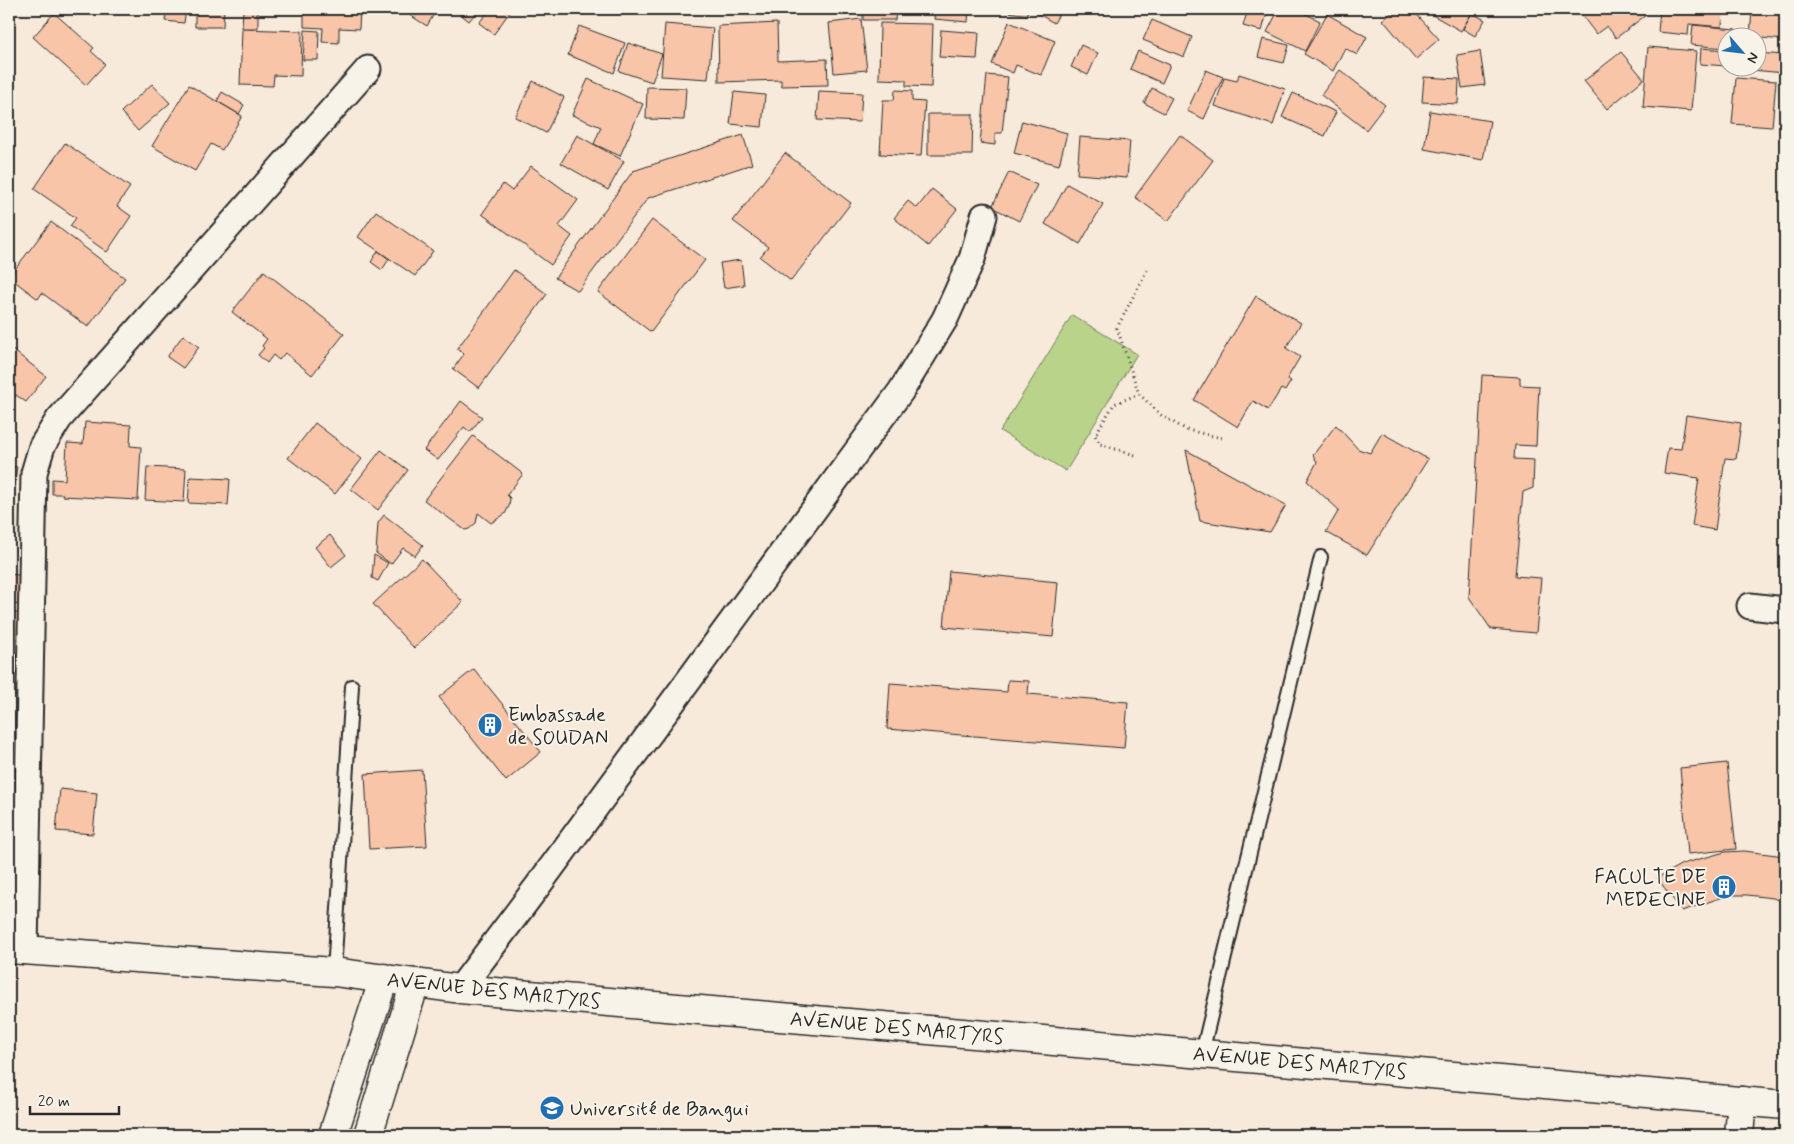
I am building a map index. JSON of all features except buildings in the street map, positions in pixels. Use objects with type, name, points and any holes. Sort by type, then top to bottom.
[{"type":"main road","name":"AVENUE DES MARTYRS","points":[[17,950],[334,972],[460,989],[1785,1105]]},
{"type":"main road","points":[[333,1135],[384,978]]},
{"type":"main road","points":[[368,1135],[415,983]]},
{"type":"main road","points":[[1739,1135],[1742,1101]]},
{"type":"street","points":[[17,950],[34,473],[42,446],[59,419],[368,69]]},
{"type":"street","points":[[460,989],[537,888],[901,391],[945,319],[972,258],[984,216]]},
{"type":"street","points":[[1750,606],[1785,610]]},
{"type":"lane","points":[[1202,1053],[1322,557],[1223,960],[1296,662]]},
{"type":"lane","points":[[334,972],[352,686]]},
{"type":"path","points":[[1147,270],[1117,328],[1139,394],[1162,416],[1187,430],[1222,438]]},
{"type":"path","points":[[1135,455],[1100,444],[1095,435],[1114,404],[1139,394]]},
{"type":"green space","points":[[1072,315],[1137,354],[1066,471],[1000,431]]},
{"type":"place","name":"Embassade de SOUDAN","points":[[490,725]]},
{"type":"place","name":"FACULTE DE MEDECINE","points":[[1724,887]]},
{"type":"place","name":"Université de Bangui","points":[[552,1108]]}]
